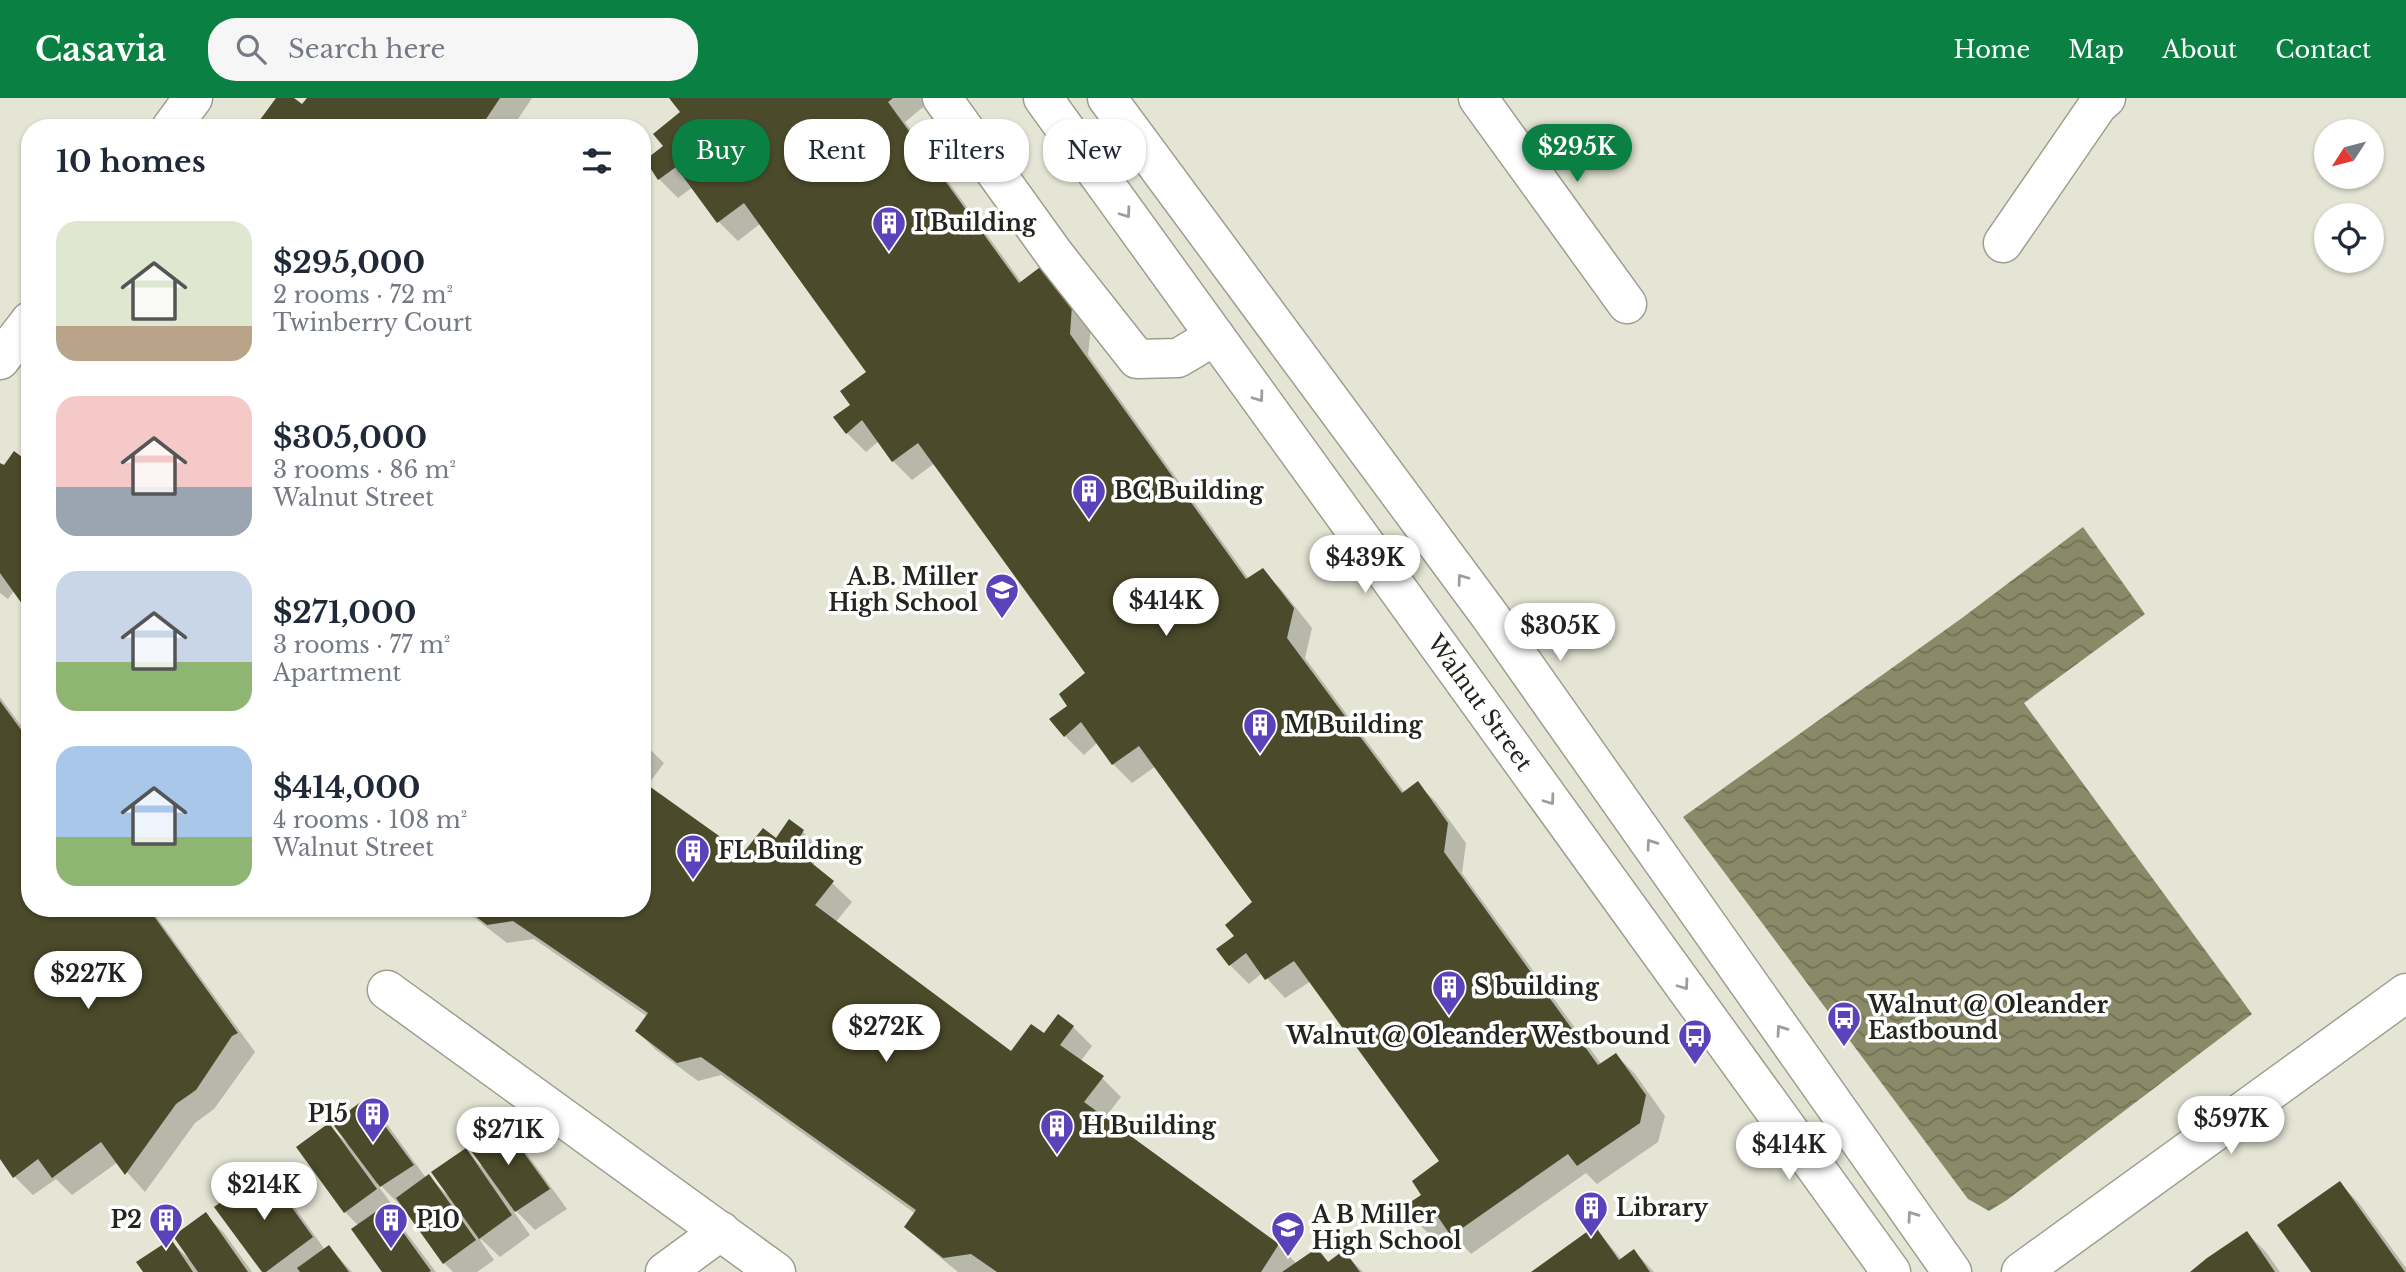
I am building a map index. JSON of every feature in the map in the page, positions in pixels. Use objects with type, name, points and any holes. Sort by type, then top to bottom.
[{"type":"street","points":[[178,119],[193,98]]},
{"type":"street","points":[[942,98],[1055,255],[1137,359],[1178,358],[1215,336]]},
{"type":"street","name":"Walnut Street","points":[[1043,98],[1891,1272]]},
{"type":"street","points":[[1107,98],[1490,616],[1952,1272]]},
{"type":"street","points":[[1478,98],[1628,304]]},
{"type":"street","points":[[2003,243],[2098,105],[2106,98]]},
{"type":"street","points":[[0,360],[21,333]]},
{"type":"street","points":[[387,990],[776,1272]]},
{"type":"street","points":[[2021,1272],[2406,993]]},
{"type":"street","points":[[665,1272],[721,1231]]},
{"type":"water","points":[[2083,527],[2145,614],[2024,703],[2252,1014],[1989,1211],[1968,1199],[1683,817],[1962,618]]},
{"type":"building","points":[[276,98],[294,98],[302,104],[307,98],[500,98],[486,119],[261,119]]},
{"type":"building","points":[[669,98],[893,98],[888,102],[904,124],[904,182],[946,182],[1019,283],[1043,265],[1072,305],[1070,334],[1246,579],[1263,568],[1294,608],[1287,638],[1402,793],[1418,781],[1448,823],[1444,852],[1598,1065],[1616,1053],[1646,1095],[1640,1123],[1577,1166],[1568,1154],[1451,1236],[1434,1211],[1414,1222],[1403,1207],[1421,1195],[1412,1181],[1439,1161],[1294,961],[1265,980],[1246,953],[1229,966],[1216,949],[1234,936],[1225,925],[1252,902],[1139,746],[1112,765],[1081,722],[1064,737],[1049,719],[1067,706],[1059,694],[1085,673],[918,443],[892,462],[862,420],[846,434],[833,417],[850,405],[840,391],[866,372],[744,203],[717,223],[687,182],[770,182],[770,119],[672,119],[672,170],[658,180],[651,169],[651,155],[663,146],[653,134],[680,112]]},
{"type":"building","points":[[14,451],[21,456],[21,602],[0,573],[0,463],[4,465]]},
{"type":"building","points":[[0,701],[21,730],[21,917],[154,917],[238,1033],[232,1036],[196,1090],[176,1104],[125,1175],[101,1142],[52,1178],[38,1159],[13,1178],[0,1159]]},
{"type":"building","points":[[651,787],[743,853],[763,828],[776,838],[789,819],[804,830],[793,848],[834,881],[815,905],[1011,1051],[1031,1024],[1044,1033],[1058,1014],[1074,1026],[1060,1045],[1104,1076],[1084,1102],[1279,1244],[1261,1272],[997,1272],[971,1254],[943,1258],[904,1227],[916,1210],[701,1057],[677,1063],[635,1031],[648,1013],[513,921],[487,925],[477,917],[651,917]]},
{"type":"building","name":"P15","points":[[365,1099],[414,1165],[380,1187],[332,1123]]},
{"type":"building","points":[[501,1121],[550,1189],[515,1212],[467,1145]]},
{"type":"building","points":[[329,1123],[377,1189],[344,1213],[296,1147]]},
{"type":"building","points":[[466,1148],[512,1215],[479,1239],[431,1172]]},
{"type":"building","points":[[265,1170],[313,1237],[266,1272],[262,1272],[214,1207]]},
{"type":"building","points":[[429,1174],[476,1240],[443,1264],[396,1198]]},
{"type":"building","points":[[2340,1181],[2405,1272],[2311,1272],[2277,1225]]},
{"type":"building","name":"P10","points":[[384,1206],[431,1271],[382,1272],[351,1229]]},
{"type":"building","points":[[206,1212],[248,1272],[198,1272],[173,1236]]},
{"type":"building","name":"Library","points":[[1595,1226],[1619,1260],[1634,1249],[1650,1272],[1531,1272]]},
{"type":"building","points":[[2247,1231],[2275,1272],[2190,1272],[2207,1258]]},
{"type":"building","name":"P2","points":[[171,1239],[193,1272],[143,1272],[136,1262]]},
{"type":"building","points":[[329,1245],[349,1272],[300,1272],[297,1268]]},
{"type":"building","points":[[1317,1248],[1328,1262],[1344,1250],[1360,1272],[1282,1272]]},
{"type":"place","name":"I Building","points":[[889,253]]},
{"type":"place","name":"BC Building","points":[[1089,521]]},
{"type":"place","name":"A.B. Miller High School","points":[[1002,620]]},
{"type":"place","name":"M Building","points":[[1260,755]]},
{"type":"place","name":"FL Building","points":[[693,881]]},
{"type":"place","name":"S building","points":[[1449,1017]]},
{"type":"place","name":"Walnut @ Oleander Eastbound","points":[[1844,1048]]},
{"type":"place","name":"Walnut @ Oleander Westbound","points":[[1695,1066]]},
{"type":"place","name":"P15","points":[[373,1144]]},
{"type":"place","name":"H Building","points":[[1057,1156]]},
{"type":"place","name":"Library","points":[[1591,1238]]},
{"type":"place","name":"P2","points":[[166,1250]]},
{"type":"place","name":"P10","points":[[391,1250]]},
{"type":"place","name":"A B Miller High School","points":[[1288,1258]]}]
